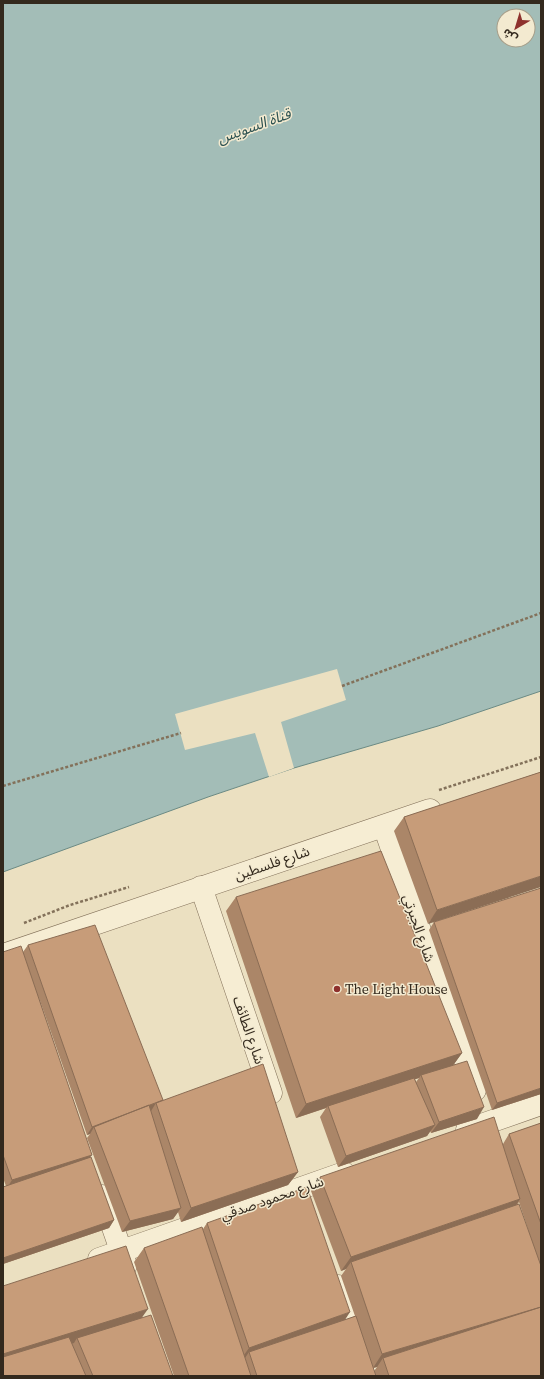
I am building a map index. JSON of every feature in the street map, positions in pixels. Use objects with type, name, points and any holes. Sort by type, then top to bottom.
[{"type":"street","name":"شارع فلسطين","points":[[10,952],[451,803]]},
{"type":"street","name":"شارع الجبرتي","points":[[384,826],[494,1145]]},
{"type":"street","name":"شارع الطائف","points":[[201,888],[278,1112]]},
{"type":"street","points":[[10,952],[25,972]]},
{"type":"street","points":[[450,1136],[541,1104]]},
{"type":"street","name":"شارع محمود صدقي","points":[[77,1266],[362,1167]]},
{"type":"street","points":[[95,1176],[131,1280]]},
{"type":"street","points":[[332,1270],[369,1376]]},
{"type":"path","points":[[342,686],[541,613]]},
{"type":"path","points":[[3,786],[181,733]]},
{"type":"path","points":[[17,925],[70,905]]},
{"type":"water","name":"قناة السويس","points":[[3,3],[541,3],[541,691],[438,726],[294,768],[208,797],[3,872]]},
{"type":"pier","points":[[337,669],[346,700],[281,722],[294,768],[269,777],[255,733],[185,750],[175,714]]},
{"type":"building","points":[[541,772],[541,876],[437,910],[404,817]]},
{"type":"building","name":"The Light House","points":[[381,851],[462,1053],[306,1104],[236,897]]},
{"type":"building","points":[[541,888],[541,1088],[497,1103],[434,922]]},
{"type":"building","points":[[95,925],[163,1100],[92,1127],[28,945]]},
{"type":"building","points":[[21,946],[92,1155],[12,1180],[3,1155],[3,952]]},
{"type":"building","points":[[467,1061],[484,1107],[439,1122],[421,1075]]},
{"type":"building","points":[[263,1064],[298,1172],[191,1208],[156,1103]]},
{"type":"building","points":[[414,1078],[435,1125],[346,1156],[328,1106]]},
{"type":"building","points":[[149,1105],[181,1208],[130,1221],[94,1127]]},
{"type":"building","points":[[494,1117],[520,1199],[351,1257],[320,1177]]},
{"type":"building","points":[[541,1123],[541,1224],[509,1134]]},
{"type":"building","points":[[91,1157],[114,1220],[3,1258],[3,1187]]},
{"type":"building","points":[[307,1187],[350,1312],[249,1348],[207,1223]]},
{"type":"building","points":[[519,1204],[541,1266],[541,1307],[382,1354],[351,1262]]},
{"type":"building","points":[[202,1227],[251,1376],[189,1376],[144,1248]]},
{"type":"building","points":[[126,1246],[148,1309],[3,1354],[3,1286]]},
{"type":"building","points":[[541,1307],[541,1376],[389,1376],[383,1358]]},
{"type":"building","points":[[151,1315],[173,1376],[93,1376],[77,1338]]},
{"type":"building","points":[[356,1316],[376,1376],[257,1376],[249,1352]]},
{"type":"building","points":[[69,1337],[86,1376],[3,1376],[3,1357]]},
{"type":"place","name":"The Light House","points":[[337,989]]}]
